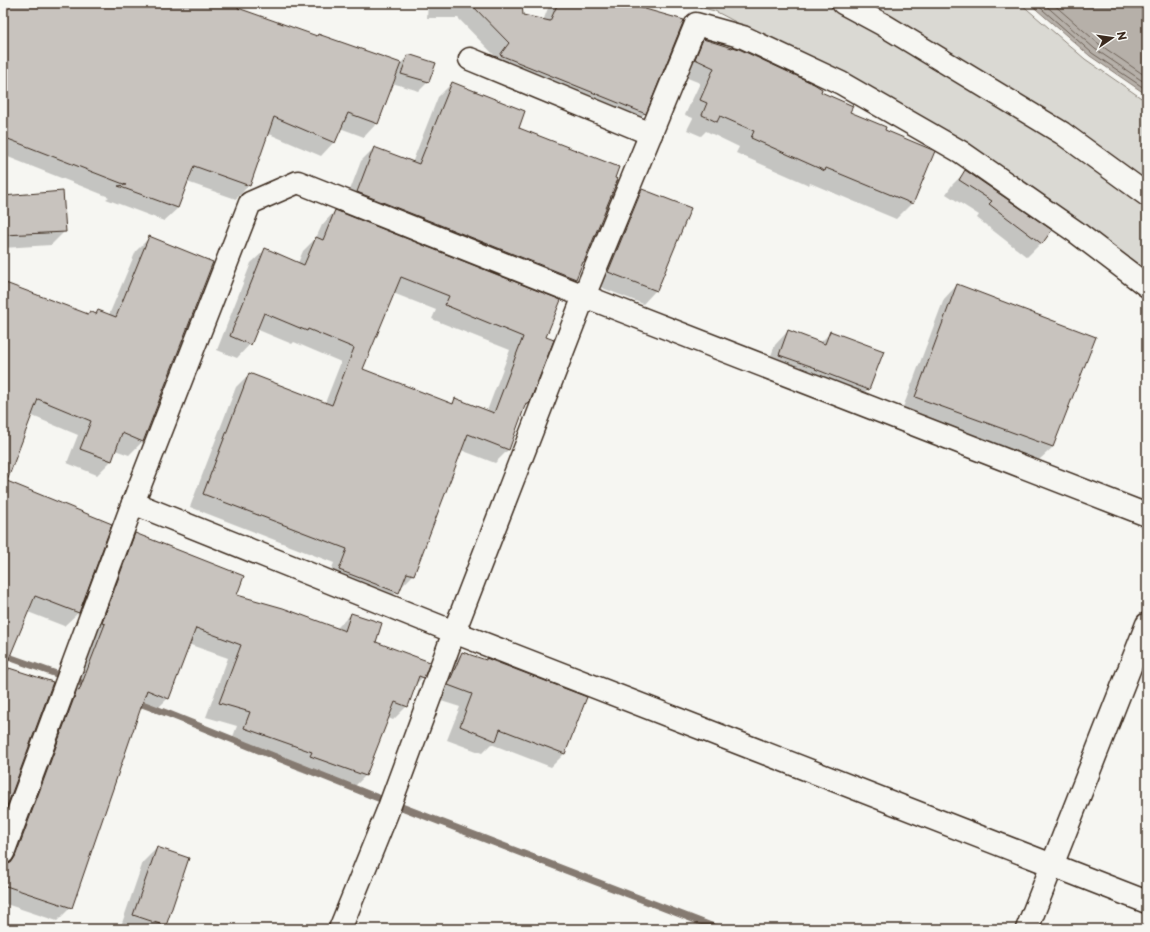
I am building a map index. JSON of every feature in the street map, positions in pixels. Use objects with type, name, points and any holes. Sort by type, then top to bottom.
[{"type":"street","points":[[843,3],[882,24],[1062,133],[1147,195]]},
{"type":"street","points":[[340,929],[387,813],[454,632],[584,296],[696,24],[743,37],[841,83],[961,152],[1076,232],[1147,286]]},
{"type":"street","points":[[470,59],[651,134]]},
{"type":"street","points":[[3,853],[133,503],[250,203],[298,182],[584,296],[1147,515]]},
{"type":"street","points":[[133,503],[454,632],[1147,902]]},
{"type":"street","points":[[1027,929],[1147,624]]},
{"type":"shaded area","points":[[682,3],[1020,3],[1085,59],[1147,102],[1147,275],[888,103],[715,11]]},
{"type":"water","points":[[1029,3],[1143,3],[1147,6],[1147,95],[1090,56]]},
{"type":"building","points":[[3,3],[239,3],[238,8],[317,36],[318,34],[401,63],[378,124],[348,113],[335,143],[274,117],[250,186],[194,166],[178,208],[118,186],[126,185],[3,137]]},
{"type":"building","points":[[470,3],[522,3],[523,15],[550,21],[558,3],[624,3],[684,20],[646,114],[500,55],[509,43]]},
{"type":"building","points":[[703,39],[739,49],[814,84],[822,89],[821,92],[853,106],[850,112],[886,127],[885,130],[935,151],[913,204],[826,168],[825,171],[751,138],[754,131],[720,116],[717,122],[702,115],[707,103],[700,100],[714,68],[695,59]]},
{"type":"building","points":[[408,54],[436,63],[429,82],[401,74]]},
{"type":"building","points":[[452,82],[525,111],[519,128],[619,167],[615,178],[618,179],[576,279],[357,192],[374,147],[419,164]]},
{"type":"building","points":[[965,170],[1052,230],[1042,244],[989,204],[992,201],[959,180]]},
{"type":"building","points":[[642,189],[691,208],[657,291],[608,272]]},
{"type":"building","points":[[63,191],[66,232],[4,235],[3,196]]},
{"type":"building","points":[[335,210],[561,300],[546,337],[554,340],[529,404],[526,403],[509,450],[468,434],[414,575],[407,573],[399,593],[339,570],[347,549],[203,494],[249,373],[332,405],[354,348],[264,313],[251,345],[230,336],[265,248],[304,265],[316,237],[323,240]],"holes":[[[401,277],[449,296],[445,305],[523,337],[494,413],[455,398],[453,404],[363,369]]]},
{"type":"building","points":[[149,236],[213,262],[143,442],[122,433],[112,461],[80,449],[91,421],[38,399],[7,481],[112,524],[79,613],[35,596],[3,673],[3,282],[88,314],[90,311],[96,314],[98,310],[116,317]]},
{"type":"building","points":[[957,284],[1096,337],[1053,447],[915,397]]},
{"type":"building","points":[[788,330],[825,344],[830,331],[884,351],[869,390],[815,369],[816,368],[779,355]]},
{"type":"building","points":[[135,533],[244,576],[237,595],[283,608],[345,631],[351,613],[382,623],[376,642],[430,662],[424,678],[419,676],[408,707],[395,702],[366,776],[310,756],[312,752],[244,728],[250,712],[219,703],[241,645],[196,628],[169,699],[147,690],[72,908],[3,885],[3,865],[11,863],[15,857],[77,690],[79,691],[105,624],[102,623]]},
{"type":"building","points":[[462,652],[486,660],[486,658],[587,697],[565,754],[500,729],[496,741],[460,726],[472,694],[448,685]]},
{"type":"building","points":[[9,668],[53,682],[3,817],[3,681]]},
{"type":"building","points":[[157,847],[189,858],[166,926],[133,915]]},
{"type":"waterway","points":[[3,655],[90,686]]},
{"type":"waterway","points":[[134,701],[373,796],[719,929]]}]
